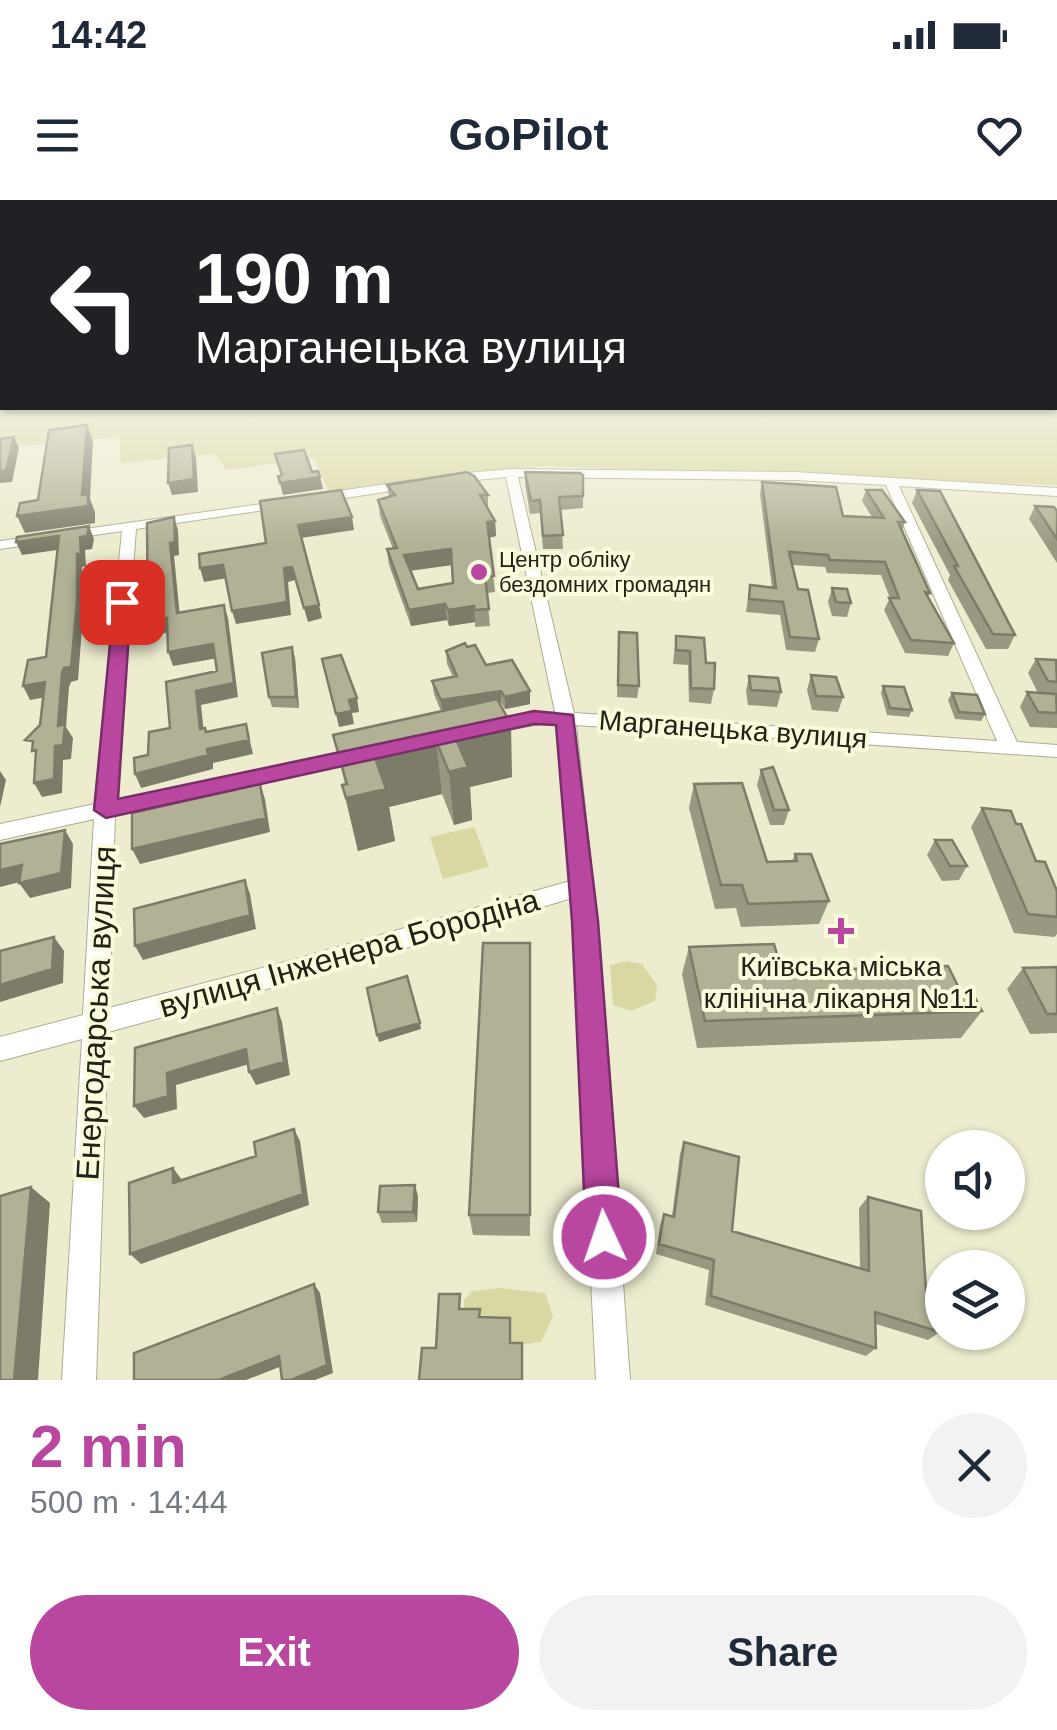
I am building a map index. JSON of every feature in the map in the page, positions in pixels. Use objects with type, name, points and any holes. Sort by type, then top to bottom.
[{"type":"street","points":[[511,473],[566,719],[582,886],[613,1380]]},
{"type":"street","points":[[0,545],[511,473],[795,476],[1057,492]]},
{"type":"street","points":[[892,482],[1010,748]]},
{"type":"street","name":"Енергодарська вулиця","points":[[79,1380],[106,810],[129,526]]},
{"type":"street","name":"Марганецька вулиця","points":[[456,734],[534,718],[1057,751]]},
{"type":"street","points":[[0,832],[378,751]]},
{"type":"street","name":"вулиця Інженера Бородіна","points":[[0,1050],[296,970],[582,886]]},
{"type":"shaded area","points":[[0,437],[118,437],[0,448]]},
{"type":"shaded area","points":[[119,437],[1057,437],[1057,485],[544,466],[330,494],[314,458],[226,470],[215,454],[121,463]]},
{"type":"shaded area","points":[[474,827],[489,867],[443,879],[430,837]]},
{"type":"shaded area","points":[[626,961],[642,964],[657,985],[655,1001],[631,1011],[613,1005],[610,965]]},
{"type":"shaded area","points":[[498,1288],[545,1293],[553,1316],[541,1342],[513,1346],[464,1317],[464,1300],[472,1291]]},
{"type":"building","points":[[14,437],[6,470],[0,471],[0,439]]},
{"type":"building","points":[[48,437],[86,437],[82,495],[88,494],[88,506],[17,516],[20,503],[38,500]]},
{"type":"building","points":[[192,445],[194,479],[168,483],[169,448]]},
{"type":"building","points":[[304,450],[312,472],[318,471],[320,477],[280,483],[278,476],[282,475],[275,454]]},
{"type":"building","points":[[467,472],[474,476],[488,495],[480,495],[495,521],[487,522],[494,576],[485,577],[489,609],[474,610],[474,606],[448,610],[445,604],[409,610],[387,549],[397,548],[378,500],[395,495],[387,485]],"holes":[[[451,549],[453,583],[418,589],[404,555]]]},
{"type":"building","points":[[525,472],[583,475],[583,496],[559,497],[563,535],[543,536],[540,500],[531,501]]},
{"type":"building","points":[[762,482],[836,487],[843,516],[884,518],[866,490],[882,490],[905,522],[898,522],[930,593],[925,592],[954,643],[911,640],[889,598],[899,598],[885,562],[830,560],[828,555],[789,552],[798,589],[808,590],[819,639],[790,637],[783,602],[749,599],[750,585],[776,588]]},
{"type":"building","points":[[341,490],[352,517],[298,525],[319,605],[304,608],[292,567],[284,568],[287,602],[232,611],[223,565],[200,568],[199,554],[266,543],[260,501]]},
{"type":"building","points":[[917,490],[940,491],[1015,635],[993,634]]},
{"type":"building","points":[[1035,506],[1054,507],[1057,511],[1057,539]]},
{"type":"building","points":[[174,517],[175,542],[170,543],[177,613],[224,605],[234,683],[196,691],[200,729],[205,728],[206,732],[246,724],[249,740],[207,749],[208,755],[135,774],[134,758],[148,755],[149,732],[170,728],[166,682],[217,671],[213,644],[168,652],[167,618],[148,621],[147,523]]},
{"type":"building","points":[[89,526],[87,536],[80,537],[81,554],[77,554],[71,667],[64,668],[62,673],[58,726],[65,724],[63,745],[55,746],[54,779],[34,783],[36,750],[32,751],[33,741],[25,740],[40,725],[45,682],[23,686],[28,660],[46,657],[59,536],[16,542],[17,537]]},
{"type":"building","points":[[832,588],[847,589],[851,603],[836,602]]},
{"type":"building","points":[[619,632],[637,633],[639,686],[618,685]]},
{"type":"building","points":[[676,636],[704,638],[706,663],[715,663],[714,689],[691,688],[690,651],[676,650]]},
{"type":"building","points":[[465,643],[467,647],[475,645],[486,665],[512,660],[530,691],[505,697],[501,691],[441,700],[432,681],[457,676],[446,651]]},
{"type":"building","points":[[292,647],[296,697],[269,697],[262,653]]},
{"type":"building","points":[[341,655],[357,698],[349,700],[352,711],[336,714],[322,659]]},
{"type":"building","points":[[1036,659],[1056,660],[1057,682],[1048,681]]},
{"type":"building","points":[[811,675],[836,677],[843,697],[816,696]]},
{"type":"building","points":[[749,676],[778,678],[781,692],[751,690]]},
{"type":"building","points":[[883,686],[904,687],[912,710],[890,708]]},
{"type":"building","points":[[1027,692],[1056,694],[1057,713],[1038,712]]},
{"type":"building","points":[[952,693],[977,695],[985,714],[959,712]]},
{"type":"building","points":[[497,699],[511,724],[455,737],[468,767],[449,772],[436,741],[374,755],[386,789],[346,798],[342,785],[347,784],[333,735]]},
{"type":"building","points":[[773,767],[789,810],[774,810],[761,770]]},
{"type":"building","points":[[742,783],[767,862],[797,861],[795,854],[811,854],[829,901],[748,904],[742,885],[721,885],[694,784]]},
{"type":"building","points":[[260,784],[266,818],[132,849],[132,813]]},
{"type":"building","points":[[982,808],[1011,811],[1016,824],[1021,824],[1036,861],[1045,862],[1057,891],[1057,917],[1028,914]]},
{"type":"building","points":[[65,830],[61,873],[19,883],[22,865],[0,870],[0,844]]},
{"type":"building","points":[[935,840],[952,840],[967,866],[950,866]]},
{"type":"building","points":[[245,880],[250,915],[135,946],[134,909]]},
{"type":"building","points":[[54,937],[52,969],[0,985],[0,951]]},
{"type":"building","points":[[483,943],[530,943],[530,1215],[469,1215]]},
{"type":"building","points":[[774,944],[782,971],[948,966],[960,990],[971,990],[982,1011],[705,1021],[689,947]]},
{"type":"building","points":[[1057,967],[1057,1014],[1047,1014],[1023,968]]},
{"type":"building","points":[[407,976],[420,1023],[377,1035],[367,988]]},
{"type":"building","points":[[277,1008],[284,1062],[249,1072],[246,1049],[167,1073],[168,1096],[134,1106],[135,1048]]},
{"type":"building","points":[[294,1129],[303,1194],[130,1254],[129,1183],[173,1168],[173,1183],[256,1156],[254,1142]]},
{"type":"building","points":[[684,1142],[739,1157],[732,1231],[869,1271],[868,1197],[921,1211],[925,1327],[875,1312],[876,1348],[711,1296],[714,1260],[659,1244],[664,1214],[674,1217]]},
{"type":"building","points":[[415,1185],[413,1212],[378,1212],[380,1186]]},
{"type":"building","points":[[31,1187],[14,1380],[0,1380],[0,1196]]},
{"type":"building","points":[[314,1284],[327,1365],[282,1380],[279,1356],[219,1380],[134,1380],[134,1353]]},
{"type":"building","points":[[439,1294],[460,1294],[459,1309],[480,1309],[479,1317],[510,1318],[510,1343],[522,1343],[522,1380],[419,1380],[422,1348],[436,1348]]},
{"type":"place","name":"Центр обліку бездомних громадян","points":[[479,572]]},
{"type":"place","name":"Київська міська клінічна лікарня №11","points":[[841,931]]},
{"type":"route","points":[[122,602],[106,810],[534,718],[566,719],[585,921],[604,1237]]}]
